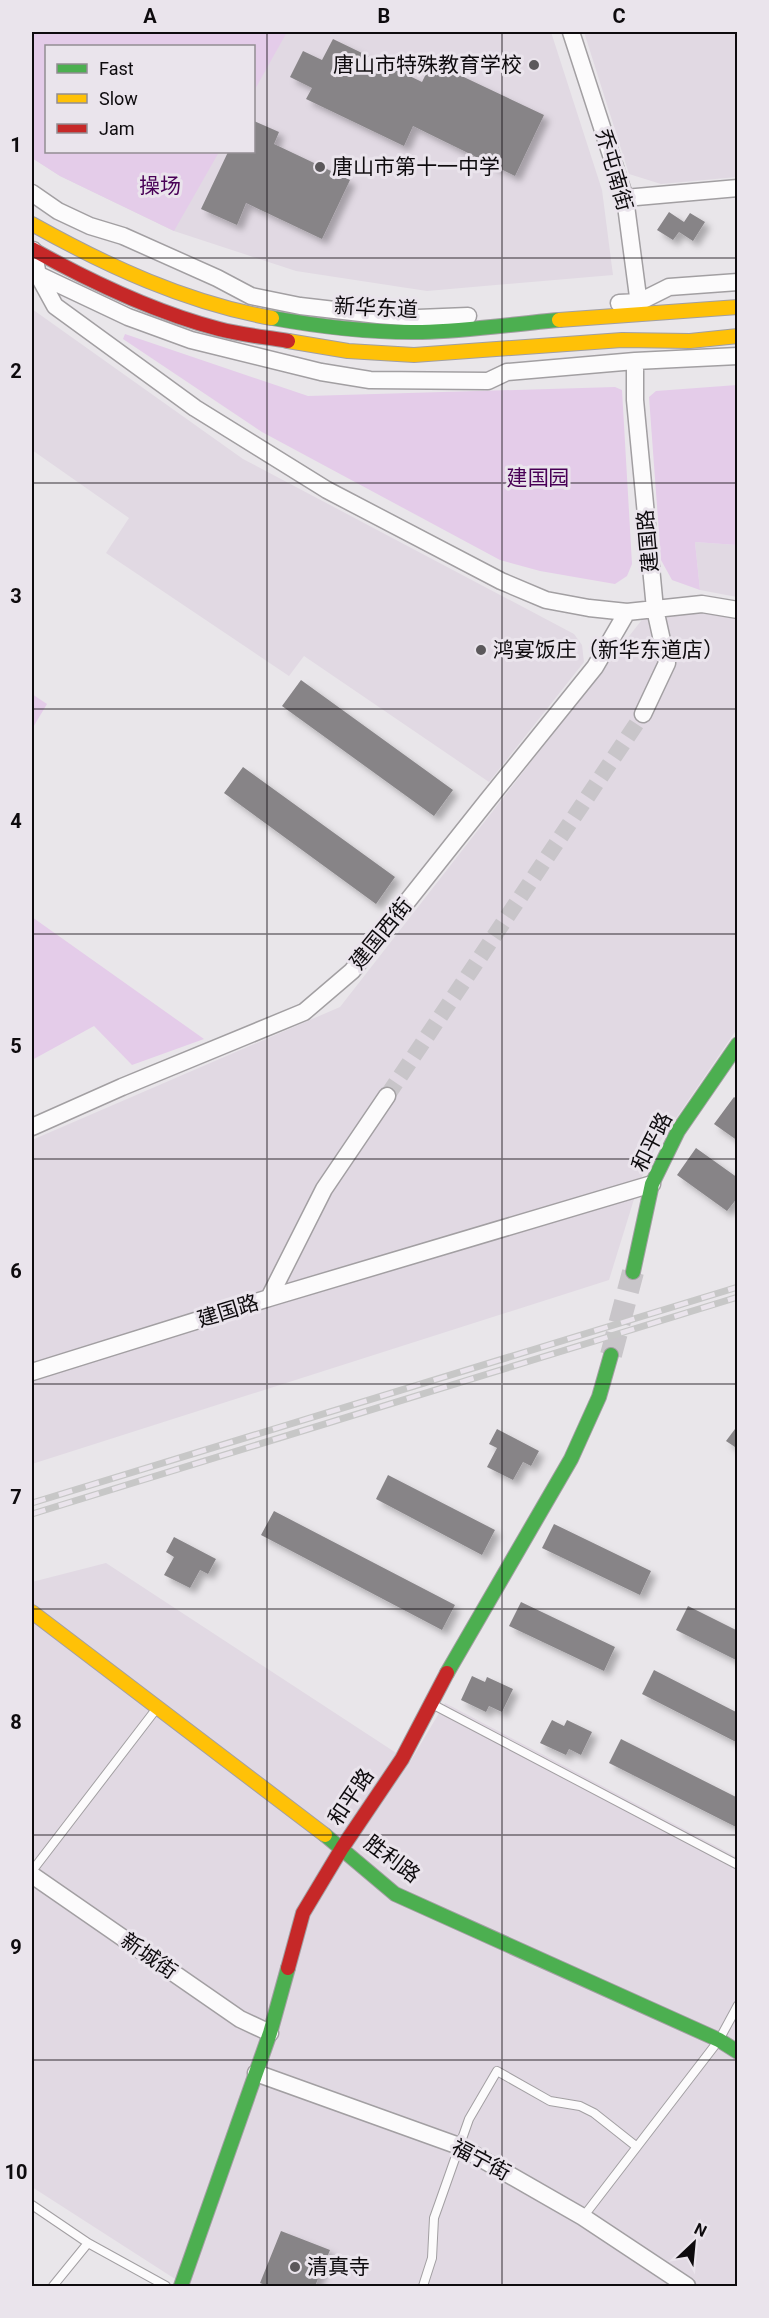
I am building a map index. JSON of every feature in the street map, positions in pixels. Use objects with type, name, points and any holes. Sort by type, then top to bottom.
[{"type":"street","name":"乔屯南街","points":[[571,32],[625,198],[640,307]]},
{"type":"street","points":[[625,198],[738,188]]},
{"type":"street","points":[[32,193],[58,211],[90,226],[123,236],[217,278],[251,296],[300,306],[378,315],[438,317],[640,307],[669,287],[738,282]]},
{"type":"street","name":"新华东道","points":[[32,224],[89,255],[215,304],[330,327],[418,332],[640,307],[696,311],[738,307]]},
{"type":"street","points":[[32,250],[35,273],[55,306],[195,408],[327,490],[501,581],[546,600],[589,608],[627,612],[702,604],[738,610]]},
{"type":"street","name":"新华东道","points":[[32,250],[91,282],[161,310],[210,326],[348,351],[414,355],[622,340],[690,341],[738,336]]},
{"type":"street","points":[[35,273],[128,317],[191,340],[254,357],[370,380],[488,381],[507,372],[635,361],[738,356]]},
{"type":"street","points":[[696,311],[738,298]]},
{"type":"street","points":[[690,341],[738,346]]},
{"type":"street","name":"建国路","points":[[635,361],[635,400],[655,609],[667,663],[643,714]]},
{"type":"street","name":"建国西街","points":[[32,1127],[304,1012],[352,971],[595,668],[627,612]]},
{"type":"street","name":"和平路","points":[[633,1272],[652,1184],[678,1131],[738,1044]]},
{"type":"street","name":"建国路","points":[[32,1372],[269,1298],[324,1190],[387,1096]]},
{"type":"street","points":[[269,1298],[652,1184]]},
{"type":"street","name":"和平路","points":[[182,2286],[270,2033],[303,1913],[342,1848],[402,1759],[430,1703],[571,1459],[599,1397],[611,1355]]},
{"type":"street","name":"胜利路","points":[[32,1612],[342,1848],[395,1894],[719,2040],[738,2052]]},
{"type":"street","name":"新城街","points":[[32,1873],[240,2019],[270,2033]]},
{"type":"street","name":"福宁街","points":[[256,2073],[459,2146],[583,2217],[687,2286]]},
{"type":"lane","points":[[430,1703],[738,1864]]},
{"type":"lane","points":[[32,1873],[158,1708]]},
{"type":"lane","points":[[583,2217],[719,2040],[738,2005]]},
{"type":"lane","points":[[423,2286],[432,2258],[434,2218],[469,2120],[497,2071],[550,2101],[580,2106],[594,2113],[637,2147]]},
{"type":"lane","points":[[32,2205],[88,2243],[166,2286]]},
{"type":"lane","points":[[53,2286],[88,2243]]},
{"type":"shaded area","name":"唐山市第十一中学","points":[[32,32],[551,32],[602,190],[613,275],[427,291],[296,271],[174,231],[60,176],[32,158]]},
{"type":"shaded area","points":[[584,32],[737,32],[737,177],[661,184],[629,174]]},
{"type":"shaded area","points":[[32,309],[243,459],[574,634],[582,645],[584,662],[489,782],[304,656],[289,676],[106,553],[129,518],[32,450]]},
{"type":"shaded area","points":[[695,542],[737,545],[737,597],[700,590]]},
{"type":"shaded area","points":[[696,610],[737,618],[737,1029],[655,1149],[639,1183],[609,1280],[32,1464],[32,1140],[340,1007],[644,617]]},
{"type":"shaded area","points":[[106,1563],[410,1762],[445,1703],[737,1857],[737,2286],[186,2286],[32,2187],[32,1582]]},
{"type":"green space","name":"操场","points":[[32,32],[287,32],[255,89],[255,45],[45,45],[45,153],[218,153],[174,231],[60,176],[32,158]]},
{"type":"green space","name":"建国园","points":[[125,334],[308,396],[615,387],[622,390],[632,564],[627,576],[615,584],[540,571],[500,560],[262,432],[123,339]]},
{"type":"green space","points":[[737,385],[737,545],[695,542],[700,590],[672,580],[661,560],[649,397],[656,391]]},
{"type":"green space","points":[[32,694],[47,704],[32,729]]},
{"type":"green space","points":[[32,917],[204,1039],[132,1065],[94,1026],[32,1060]]},
{"type":"building","points":[[333,39],[422,82],[432,62],[544,115],[515,176],[413,126],[404,146],[306,99],[312,88],[290,77],[303,51],[322,60]]},
{"type":"building","points":[[255,121],[279,132],[274,144],[350,180],[322,239],[246,203],[237,225],[201,209],[228,153],[255,153]]},
{"type":"building","points":[[669,212],[684,222],[690,213],[705,222],[693,241],[679,232],[673,240],[657,230]]},
{"type":"building","points":[[301,680],[453,790],[434,816],[282,706]]},
{"type":"building","points":[[243,767],[395,877],[376,904],[224,793]]},
{"type":"building","points":[[734,1097],[738,1100],[738,1141],[714,1124]]},
{"type":"building","points":[[696,1148],[738,1178],[738,1197],[727,1211],[677,1175]]},
{"type":"building","points":[[738,1425],[738,1449],[726,1441]]},
{"type":"building","points":[[497,1429],[539,1451],[531,1466],[523,1462],[513,1480],[487,1467],[497,1448],[489,1444]]},
{"type":"building","points":[[388,1475],[495,1530],[482,1555],[376,1499]]},
{"type":"building","points":[[274,1511],[455,1605],[442,1630],[261,1535]]},
{"type":"building","points":[[554,1524],[651,1571],[640,1595],[542,1548]]},
{"type":"building","points":[[174,1537],[216,1559],[208,1574],[200,1570],[190,1588],[164,1575],[174,1557],[166,1552]]},
{"type":"building","points":[[521,1602],[615,1647],[604,1671],[509,1626]]},
{"type":"building","points":[[688,1606],[738,1631],[738,1661],[676,1630]]},
{"type":"building","points":[[654,1670],[738,1713],[738,1743],[642,1694]]},
{"type":"building","points":[[472,1676],[485,1682],[487,1677],[513,1689],[502,1712],[489,1706],[486,1712],[461,1700]]},
{"type":"building","points":[[552,1720],[564,1726],[567,1720],[592,1732],[581,1755],[569,1749],[566,1755],[540,1743]]},
{"type":"building","points":[[621,1739],[738,1798],[738,1828],[609,1763]]},
{"type":"building","name":"清真寺","points":[[281,2231],[330,2250],[315,2286],[268,2286],[260,2283]]},
{"type":"tunnel","points":[[387,1096],[643,714]]},
{"type":"tunnel","points":[[611,1355],[633,1272]]},
{"type":"railway","points":[[32,1503],[738,1287]]},
{"type":"railway","points":[[32,1514],[738,1297]]},
{"type":"traffic: fast","points":[[272,318],[384,332],[456,330],[559,320]]},
{"type":"traffic: fast","points":[[633,1272],[652,1184],[678,1131],[738,1044]]},
{"type":"traffic: fast","points":[[447,1673],[571,1459],[599,1397],[611,1355]]},
{"type":"traffic: fast","points":[[325,1835],[395,1894],[719,2040],[738,2052]]},
{"type":"traffic: fast","points":[[181,2286],[270,2033],[288,1968]]},
{"type":"traffic: slow","points":[[32,224],[118,268],[178,293],[272,318]]},
{"type":"traffic: slow","points":[[559,320],[738,307]]},
{"type":"traffic: slow","points":[[288,341],[348,351],[414,355],[622,340],[690,341],[738,336]]},
{"type":"traffic: slow","points":[[32,1612],[325,1835]]},
{"type":"traffic: jam","points":[[32,249],[100,284],[170,314],[228,331],[288,341]]},
{"type":"traffic: jam","points":[[288,1968],[303,1913],[342,1848],[402,1759],[447,1673]]},
{"type":"place","name":"唐山市特殊教育学校","points":[[534,65]]},
{"type":"place","name":"唐山市第十一中学","points":[[320,167]]},
{"type":"place","name":"鸿宴饭庄（新华东道店）","points":[[481,650]]},
{"type":"place","name":"清真寺","points":[[295,2267]]}]
